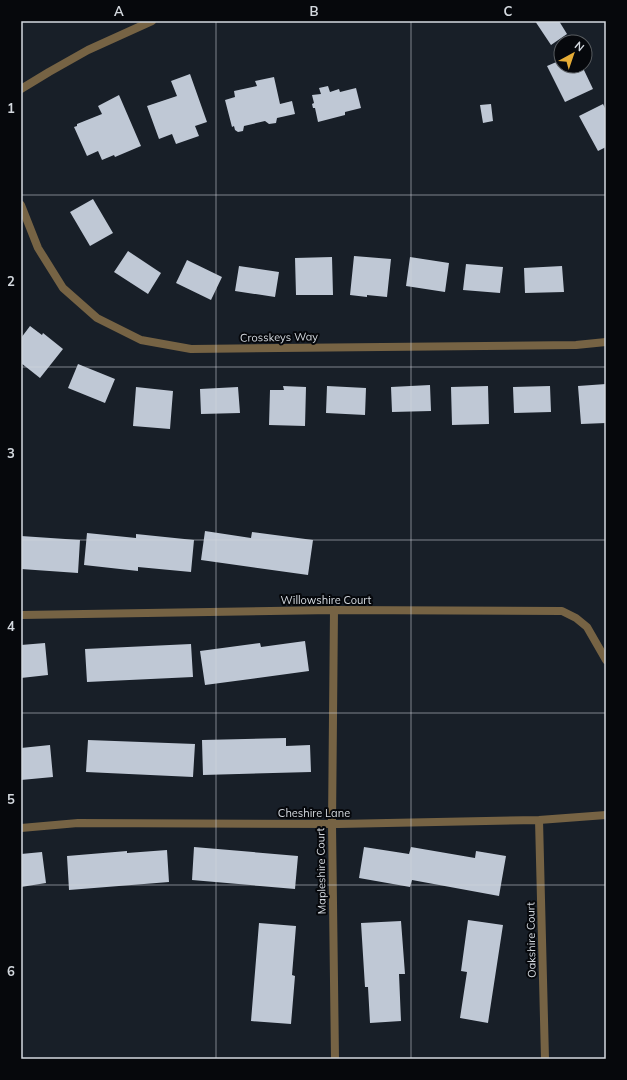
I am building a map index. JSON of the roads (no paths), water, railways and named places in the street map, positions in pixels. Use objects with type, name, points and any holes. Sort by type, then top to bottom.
[{"type":"street","points":[[21,89],[88,50],[151,21]]},
{"type":"street","name":"Crosskeys Way","points":[[21,205],[38,248],[63,288],[97,318],[141,340],[192,349],[576,344],[606,342]]},
{"type":"street","name":"Willowshire Court","points":[[21,615],[334,610],[562,611],[576,618],[587,627],[606,660]]},
{"type":"street","name":"Mapleshire Court","points":[[334,610],[332,824],[334,1059]]},
{"type":"street","name":"Cheshire Lane","points":[[21,828],[78,823],[332,824],[539,820],[606,815]]},
{"type":"street","name":"Oakshire Court","points":[[539,820],[545,1059]]}]
